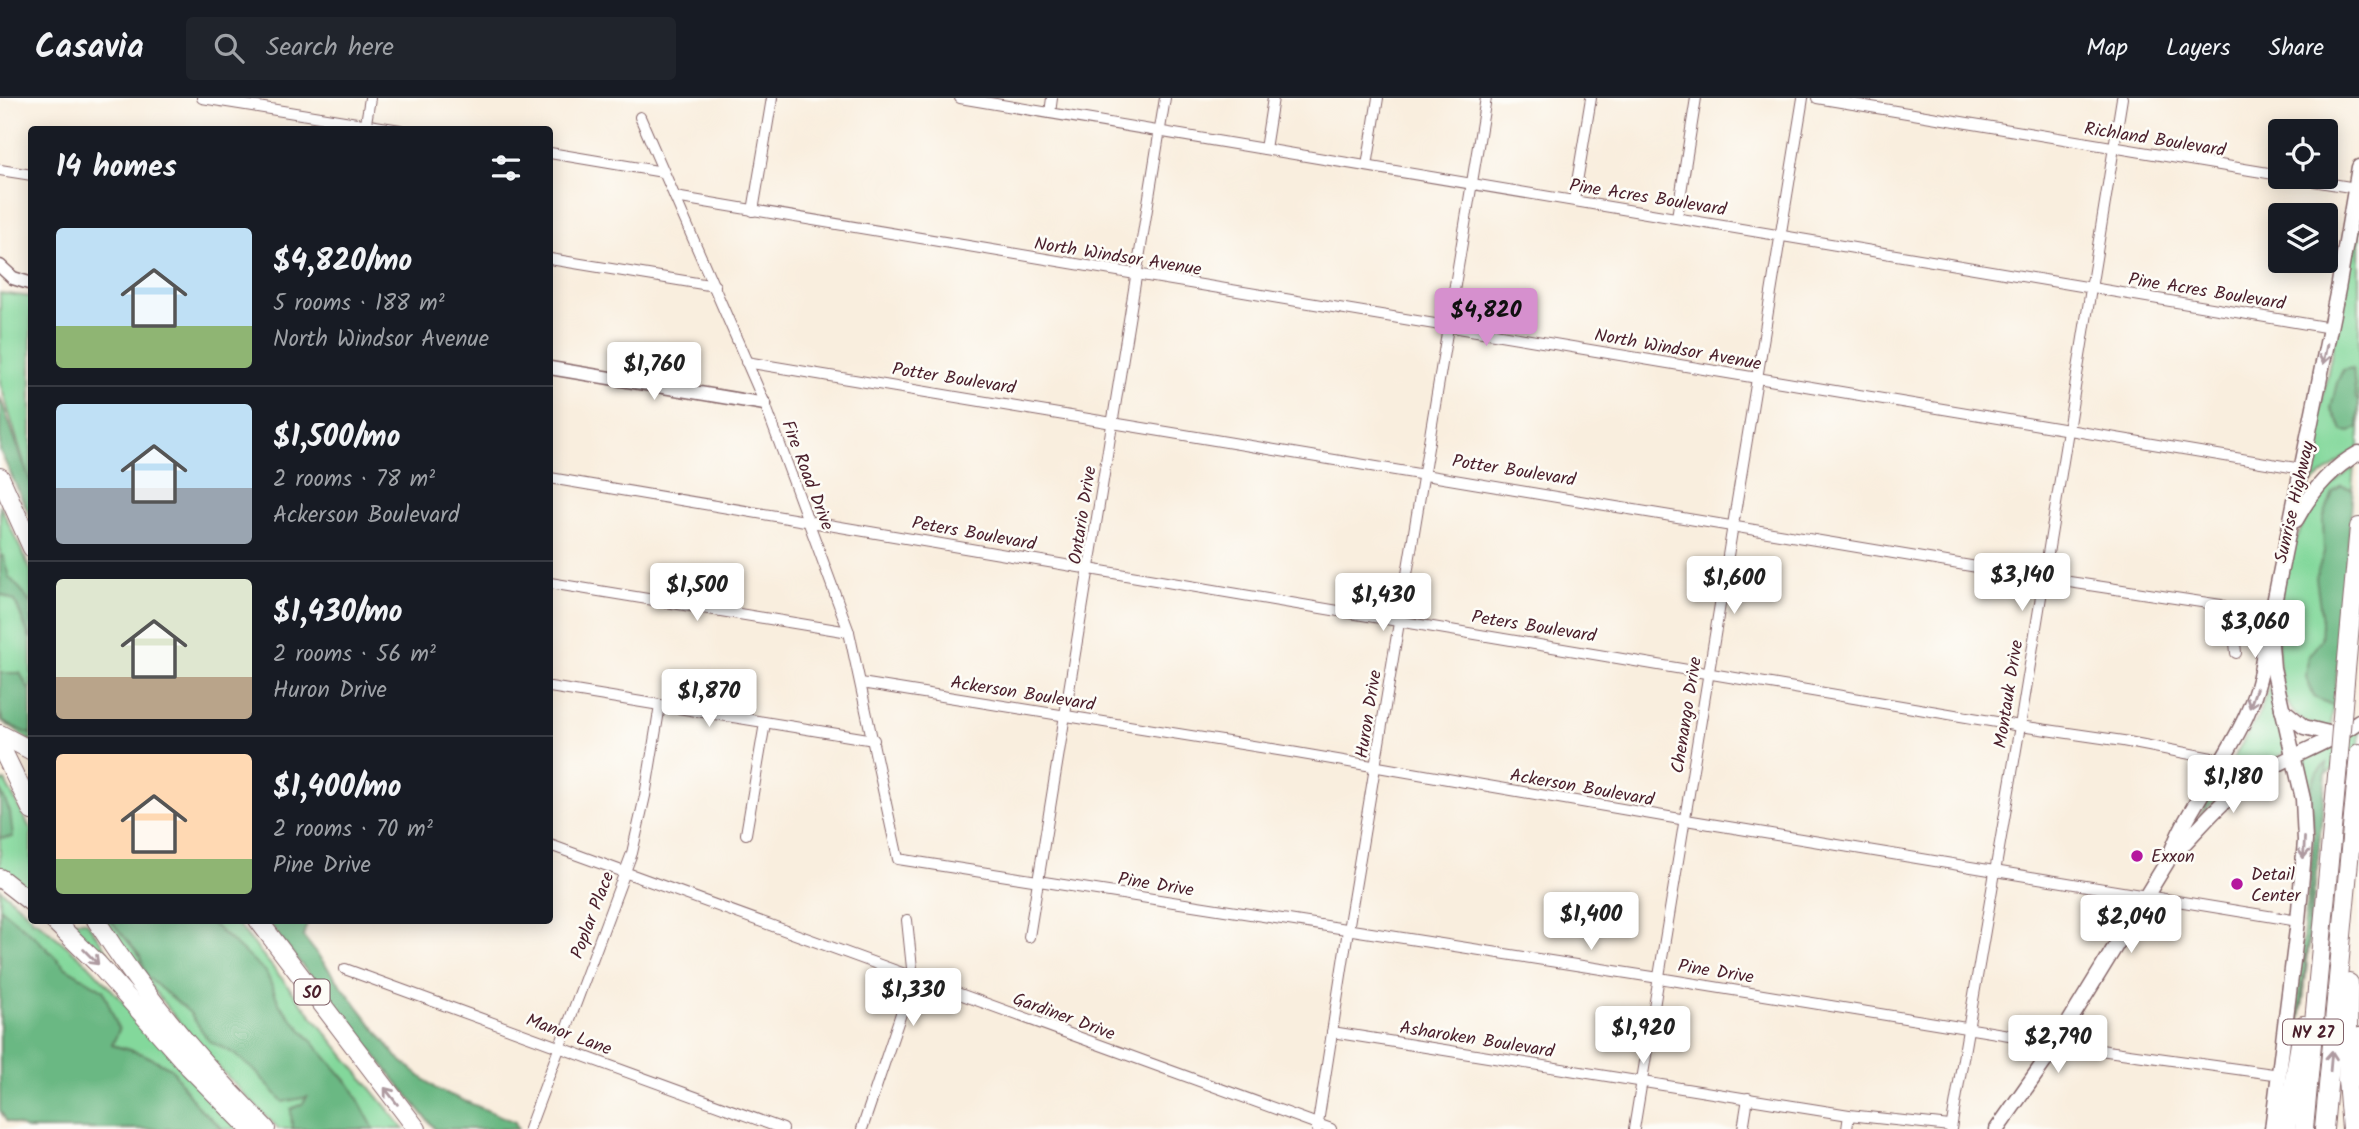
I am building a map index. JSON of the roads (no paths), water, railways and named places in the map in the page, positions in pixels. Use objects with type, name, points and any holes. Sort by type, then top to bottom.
[{"type":"highway","points":[[0,477],[28,539]]},
{"type":"highway","name":"NY 27","points":[[2304,1129],[2359,527]]},
{"type":"highway","points":[[0,734],[28,749]]},
{"type":"highway","points":[[0,745],[28,803]]},
{"type":"highway","name":"NY 27","points":[[2324,1129],[2359,753]]},
{"type":"highway","points":[[2349,871],[2351,951],[2347,1080],[2351,1129]]},
{"type":"highway","points":[[0,878],[28,900]]},
{"type":"highway","points":[[57,924],[98,964],[189,1067],[250,1129]]},
{"type":"highway","points":[[99,924],[160,1012],[208,1069],[266,1129]]},
{"type":"highway","points":[[246,924],[365,1064]]},
{"type":"highway","name":"SO","points":[[261,924],[416,1129]]},
{"type":"highway","points":[[2286,1129],[2322,936]]},
{"type":"main road","name":"Sunrise Highway","points":[[2272,1129],[2298,921],[2305,825],[2272,656],[2273,608],[2330,328],[2359,167]]},
{"type":"main road","points":[[2286,542],[2302,509],[2318,486],[2337,468],[2359,453]]},
{"type":"main road","points":[[1997,1129],[2028,1088],[2058,1041],[2167,862],[2182,828],[2243,723],[2261,670],[2265,632],[2273,608]]},
{"type":"main road","points":[[2282,709],[2304,727],[2339,735]]},
{"type":"main road","points":[[2167,862],[2224,800],[2261,773],[2339,735],[2359,721]]},
{"type":"main road","points":[[2351,1129],[2359,1035]]},
{"type":"street","points":[[202,98],[359,126]]},
{"type":"street","points":[[365,126],[370,98]]},
{"type":"street","points":[[753,211],[772,98]]},
{"type":"street","name":"Pine Acres Boulevard","points":[[960,98],[2330,328]]},
{"type":"street","points":[[1050,113],[1052,98]]},
{"type":"street","name":"Ontario Drive","points":[[1029,937],[1165,98]]},
{"type":"street","points":[[1265,149],[1273,98]]},
{"type":"street","points":[[1367,166],[1378,98]]},
{"type":"street","name":"Huron Drive","points":[[1318,1127],[1348,930],[1486,98]]},
{"type":"street","points":[[1574,200],[1591,98]]},
{"type":"street","points":[[1677,217],[1696,98]]},
{"type":"street","name":"Chenango Drive","points":[[1634,1129],[1803,98]]},
{"type":"street","name":"Richland Boulevard","points":[[1817,98],[2268,173]]},
{"type":"street","name":"Montauk Drive","points":[[1950,1128],[2020,726],[2122,98]]},
{"type":"street","name":"Fire Road Drive","points":[[640,117],[765,404],[849,632],[898,859]]},
{"type":"street","points":[[553,154],[663,172]]},
{"type":"street","points":[[0,170],[28,174]]},
{"type":"street","points":[[2338,185],[2356,188]]},
{"type":"street","name":"North Windsor Avenue","points":[[675,197],[2302,469]]},
{"type":"street","points":[[553,259],[715,286]]},
{"type":"street","points":[[4,270],[28,282]]},
{"type":"street","name":"Potter Boulevard","points":[[746,362],[2043,578],[2221,605],[2232,610],[2236,653]]},
{"type":"street","points":[[553,369],[765,404]]},
{"type":"street","name":"Peters Boulevard","points":[[553,478],[2020,726],[2123,741],[2222,760]]},
{"type":"street","points":[[553,583],[849,632]]},
{"type":"street","name":"Ackerson Boulevard","points":[[861,683],[1158,730],[2298,921]]},
{"type":"street","points":[[553,687],[874,740]]},
{"type":"street","name":"Poplar Place","points":[[529,1129],[625,872],[645,796],[660,705]]},
{"type":"street","points":[[746,834],[765,723]]},
{"type":"street","name":"Gardiner Drive","points":[[553,846],[1318,1127],[1331,1129]]},
{"type":"street","name":"Pine Drive","points":[[898,859],[2280,1075]]},
{"type":"street","points":[[862,1129],[913,978],[906,920]]},
{"type":"street","name":"Manor Lane","points":[[345,968],[783,1129]]},
{"type":"street","name":"Asharoken Boulevard","points":[[1332,1032],[1849,1115],[1950,1128]]},
{"type":"street","points":[[1743,1129],[1748,1098]]},
{"type":"street","points":[[1847,1129],[1849,1115]]},
{"type":"place","name":"Exxon","points":[[2137,856]]},
{"type":"place","name":"Detail Center","points":[[2237,884]]}]
